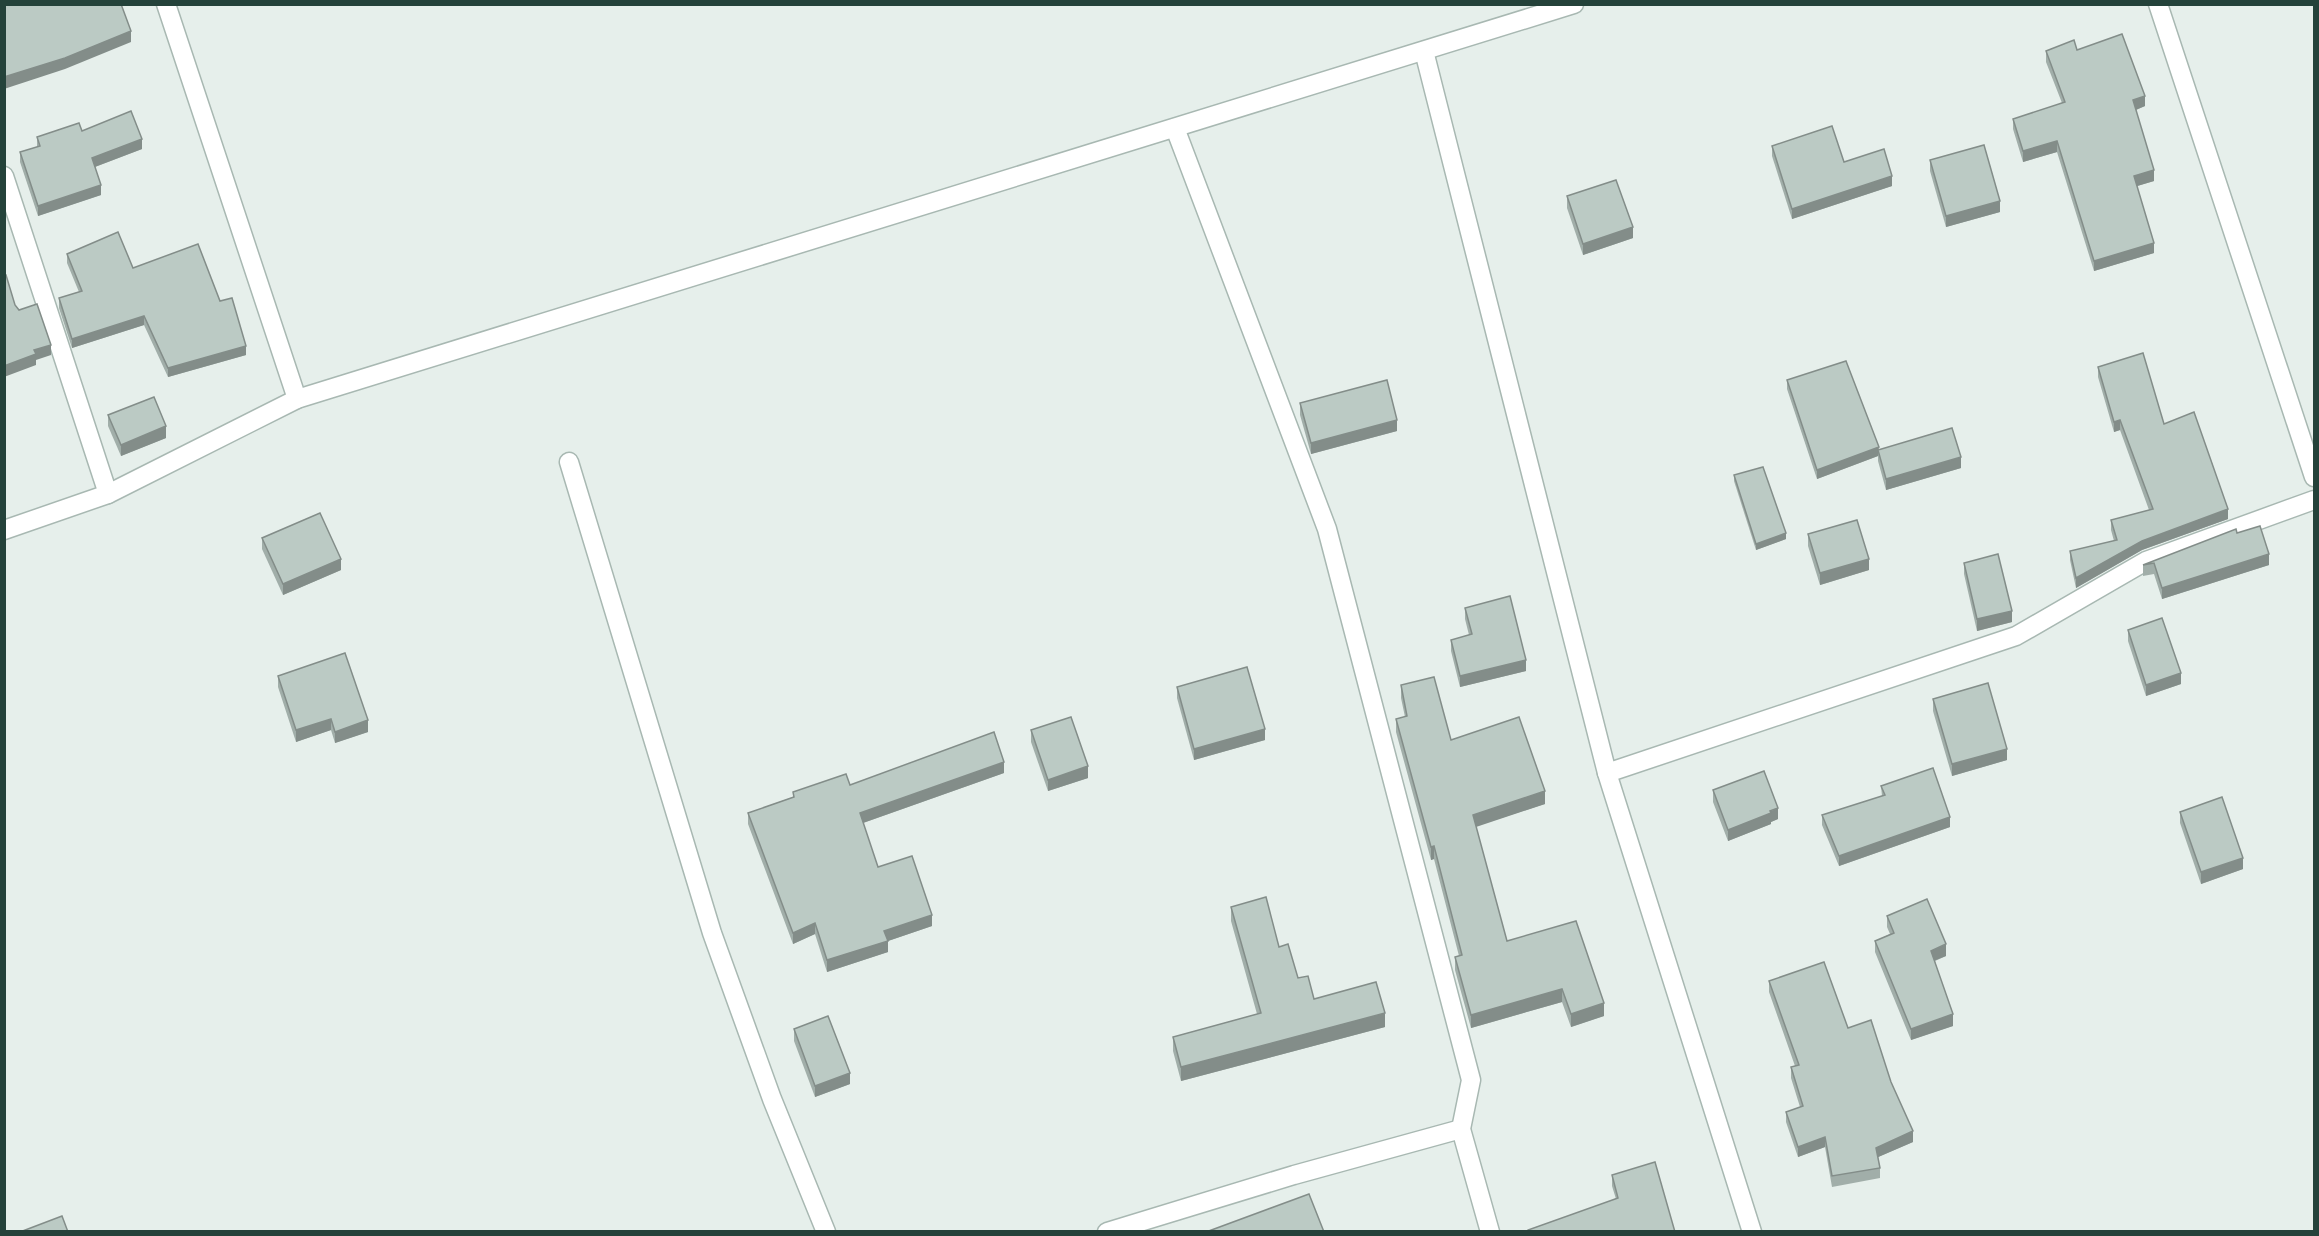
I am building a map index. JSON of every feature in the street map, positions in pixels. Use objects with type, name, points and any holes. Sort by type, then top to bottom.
[{"type":"street","points":[[166,4],[297,399]]},
{"type":"street","points":[[4,530],[108,494],[297,399],[1574,4]]},
{"type":"street","points":[[2158,4],[2314,477]]},
{"type":"street","points":[[1424,51],[1607,773],[1752,1232]]},
{"type":"street","points":[[1175,128],[1327,530],[1472,1080],[1461,1129],[1490,1232]]},
{"type":"street","points":[[4,176],[108,494]]},
{"type":"street","points":[[569,462],[712,933],[772,1099],[826,1232]]},
{"type":"street","points":[[1607,773],[2016,636],[2146,561],[2314,500]]},
{"type":"street","points":[[1107,1232],[1294,1174],[1461,1129]]},
{"type":"building","points":[[4,4],[121,4],[131,31],[65,58],[4,77]]},
{"type":"building","points":[[2122,34],[2145,96],[2133,100],[2154,170],[2134,176],[2154,243],[2094,261],[2057,141],[2023,151],[2013,119],[2065,102],[2046,51],[2074,40],[2077,50]]},
{"type":"building","points":[[131,111],[142,139],[92,158],[101,185],[38,206],[20,152],[40,146],[37,137],[79,123],[82,131]]},
{"type":"building","points":[[1832,126],[1844,162],[1884,149],[1892,176],[1792,209],[1772,146]]},
{"type":"building","points":[[1984,145],[2000,201],[1946,216],[1930,160]]},
{"type":"building","points":[[1616,180],[1633,227],[1583,244],[1567,196]]},
{"type":"building","points":[[118,232],[133,268],[198,244],[220,301],[232,298],[246,346],[168,368],[144,316],[72,339],[59,298],[82,291],[67,254]]},
{"type":"building","points":[[6,275],[15,305],[19,310],[37,304],[51,345],[34,350],[36,354],[4,366],[4,276]]},
{"type":"building","points":[[2143,353],[2164,424],[2194,412],[2228,509],[2142,541],[2076,578],[2070,551],[2117,540],[2111,520],[2153,509],[2120,420],[2114,422],[2098,367]]},
{"type":"building","points":[[1846,361],[1879,447],[1817,470],[1787,380]]},
{"type":"building","points":[[1387,380],[1397,420],[1311,443],[1300,403]]},
{"type":"building","points":[[154,397],[166,426],[121,445],[108,415]]},
{"type":"building","points":[[1952,428],[1961,457],[1886,479],[1878,450]]},
{"type":"building","points":[[1763,467],[1786,533],[1756,544],[1734,475]]},
{"type":"building","points":[[320,513],[341,559],[283,584],[262,538]]},
{"type":"building","points":[[1857,520],[1869,559],[1820,573],[1808,534]]},
{"type":"building","points":[[2260,526],[2269,554],[2162,588],[2154,563],[2143,565],[2236,529],[2237,533]]},
{"type":"building","points":[[1998,554],[2012,611],[1977,619],[1964,563]]},
{"type":"building","points":[[1510,596],[1526,660],[1460,676],[1451,640],[1472,634],[1465,608]]},
{"type":"building","points":[[2162,618],[2181,673],[2146,685],[2128,630]]},
{"type":"building","points":[[345,653],[368,720],[335,732],[331,719],[296,730],[278,676]]},
{"type":"building","points":[[1247,667],[1265,729],[1194,749],[1177,687]]},
{"type":"building","points":[[1434,677],[1451,740],[1519,717],[1545,791],[1473,815],[1507,941],[1576,921],[1604,1003],[1571,1014],[1562,989],[1471,1015],[1455,957],[1462,955],[1434,846],[1431,847],[1396,719],[1407,716],[1401,685]]},
{"type":"building","points":[[1988,683],[2007,749],[1952,764],[1933,699]]},
{"type":"building","points":[[1071,717],[1088,766],[1048,780],[1031,730]]},
{"type":"building","points":[[994,732],[1004,762],[860,813],[878,867],[912,856],[932,915],[884,931],[888,941],[827,960],[815,923],[793,933],[748,813],[794,797],[793,792],[846,774],[850,785]]},
{"type":"building","points":[[1933,768],[1950,817],[1839,856],[1822,815],[1885,795],[1881,786]]},
{"type":"building","points":[[1764,771],[1778,808],[1728,830],[1713,790]]},
{"type":"building","points":[[2222,797],[2243,858],[2201,872],[2180,812]]},
{"type":"building","points":[[1266,897],[1279,947],[1288,944],[1298,978],[1308,976],[1314,999],[1376,982],[1385,1013],[1181,1067],[1173,1037],[1261,1013],[1231,907]]},
{"type":"building","points":[[1927,899],[1946,944],[1931,951],[1953,1014],[1911,1029],[1875,941],[1894,933],[1887,916]]},
{"type":"building","points":[[1824,962],[1848,1028],[1871,1020],[1891,1082],[1913,1131],[1876,1148],[1880,1168],[1832,1176],[1825,1137],[1798,1147],[1786,1112],[1803,1106],[1791,1067],[1799,1065],[1769,981]]},
{"type":"building","points":[[828,1016],[850,1073],[815,1086],[794,1029]]},
{"type":"building","points":[[1655,1162],[1675,1232],[1528,1232],[1528,1230],[1618,1198],[1612,1175]]},
{"type":"building","points":[[1309,1194],[1324,1232],[1206,1232]]},
{"type":"building","points":[[62,1216],[68,1232],[20,1232]]}]
